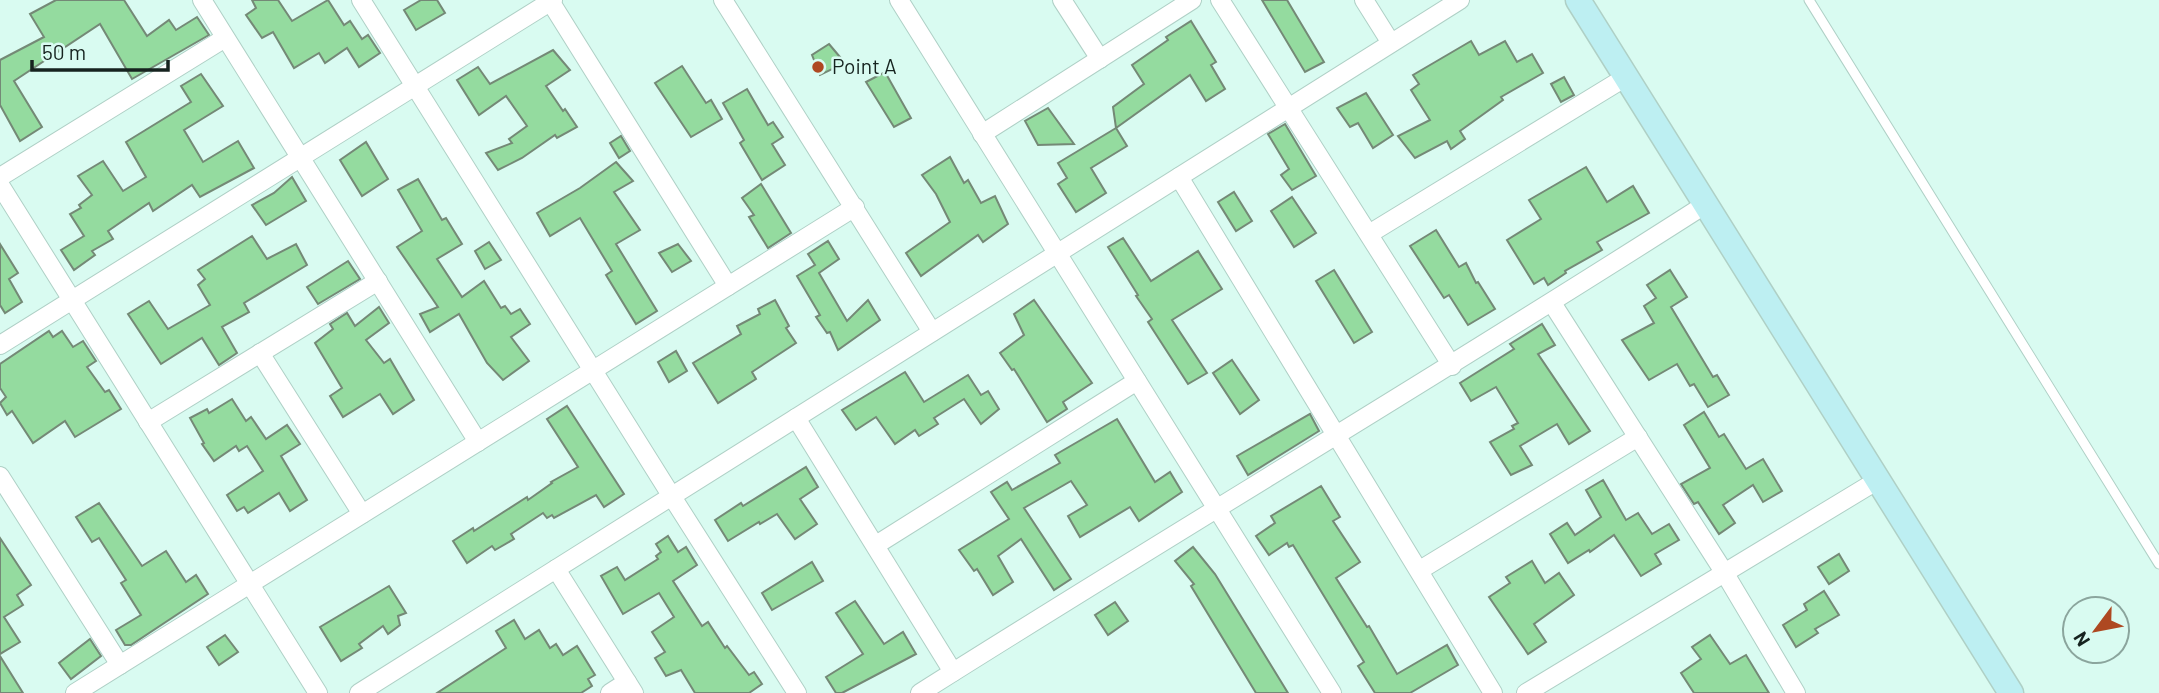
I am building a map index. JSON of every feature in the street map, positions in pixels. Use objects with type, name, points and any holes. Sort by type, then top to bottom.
[{"type":"street","points":[[202,0],[478,442]]},
{"type":"street","points":[[361,0],[797,693]]},
{"type":"street","points":[[723,0],[932,332]]},
{"type":"street","points":[[899,0],[1332,693]]},
{"type":"street","points":[[1062,0],[1100,59]]},
{"type":"street","points":[[982,134],[1192,0]]},
{"type":"street","points":[[1220,0],[1452,366]]},
{"type":"street","points":[[1364,0],[1391,43]]},
{"type":"street","points":[[359,693],[1460,0]]},
{"type":"street","points":[[1578,0],[2011,693]]},
{"type":"street","points":[[0,345],[415,86],[544,2],[728,286]]},
{"type":"street","points":[[0,177],[225,38]]},
{"type":"street","points":[[1369,234],[1626,76]]},
{"type":"street","points":[[1179,177],[1493,693]]},
{"type":"street","points":[[0,185],[318,693]]},
{"type":"street","points":[[920,693],[1216,508],[1452,366],[1706,204]]},
{"type":"street","points":[[75,693],[855,206]]},
{"type":"street","points":[[148,422],[378,281]]},
{"type":"street","points":[[1552,303],[1724,572],[1796,693]]},
{"type":"street","points":[[260,354],[362,514]]},
{"type":"street","points":[[876,545],[1137,381]]},
{"type":"street","points":[[796,418],[953,672]]},
{"type":"street","points":[[1420,570],[1638,437]]},
{"type":"street","points":[[0,476],[120,665]]},
{"type":"street","points":[[1526,693],[1878,480]]},
{"type":"street","points":[[556,569],[630,688],[610,693]]},
{"type":"lane","points":[[1809,0],[2159,564]]},
{"type":"building","points":[[56,0],[124,0],[147,36],[169,20],[176,30],[197,17],[209,35],[132,79],[100,24],[14,81],[42,127],[20,141],[0,105],[0,60],[44,37],[30,14]]},
{"type":"building","points":[[252,0],[278,0],[292,21],[328,0],[344,25],[350,21],[362,39],[368,35],[380,53],[359,67],[347,48],[325,63],[319,53],[294,68],[273,32],[262,38],[246,15],[256,8]]},
{"type":"building","points":[[421,0],[437,0],[445,13],[416,30],[404,10]]},
{"type":"building","points":[[1262,0],[1287,0],[1324,62],[1305,72]]},
{"type":"building","points":[[1191,21],[1216,62],[1211,65],[1225,89],[1206,101],[1190,75],[1116,128],[1113,107],[1144,84],[1132,65],[1168,40],[1166,37]]},
{"type":"building","points":[[1471,41],[1479,55],[1505,41],[1517,62],[1532,54],[1543,73],[1501,97],[1503,100],[1460,131],[1465,139],[1451,149],[1447,141],[1415,158],[1398,136],[1430,120],[1411,90],[1419,84],[1413,75]]},
{"type":"building","points":[[829,44],[845,63],[820,75],[812,55]]},
{"type":"building","points":[[553,50],[570,70],[546,86],[577,127],[557,138],[555,135],[522,158],[498,170],[486,153],[512,143],[509,139],[527,126],[506,96],[479,115],[457,80],[478,67],[490,84]]},
{"type":"building","points":[[682,66],[706,103],[711,100],[722,119],[691,137],[655,83]]},
{"type":"building","points":[[885,72],[911,118],[894,127],[866,82]]},
{"type":"building","points":[[201,74],[223,106],[184,130],[203,162],[238,141],[254,168],[200,197],[192,185],[153,211],[149,203],[108,231],[113,239],[92,251],[95,255],[74,270],[61,250],[84,236],[70,214],[81,208],[79,205],[92,195],[78,176],[103,161],[123,191],[146,177],[126,142],[191,102],[181,86]]},
{"type":"building","points":[[1564,77],[1574,95],[1561,102],[1551,84]]},
{"type":"building","points":[[747,89],[768,125],[773,122],[783,137],[772,144],[785,165],[762,180],[740,143],[744,140],[723,103]]},
{"type":"building","points":[[1366,93],[1393,135],[1373,148],[1358,123],[1350,127],[1337,108]]},
{"type":"building","points":[[1048,108],[1074,144],[1038,145],[1025,121]]},
{"type":"building","points":[[1285,124],[1316,176],[1292,190],[1281,175],[1289,169],[1268,134]]},
{"type":"building","points":[[1116,128],[1127,146],[1091,168],[1106,193],[1076,212],[1058,184],[1067,178],[1058,163]]},
{"type":"building","points":[[621,136],[630,151],[619,158],[610,143]]},
{"type":"building","points":[[366,142],[388,179],[362,196],[340,160]]},
{"type":"building","points":[[950,157],[964,183],[968,180],[981,203],[995,196],[1008,224],[983,242],[978,235],[921,276],[906,253],[950,222],[936,194],[922,175]]},
{"type":"building","points":[[616,162],[633,181],[614,192],[640,230],[616,244],[657,311],[636,324],[606,275],[612,271],[580,218],[550,236],[537,213],[580,188]]},
{"type":"building","points":[[1586,167],[1607,202],[1633,186],[1649,213],[1597,242],[1602,250],[1565,271],[1566,273],[1548,285],[1544,278],[1534,284],[1507,240],[1541,219],[1529,200]]},
{"type":"building","points":[[292,177],[306,201],[266,225],[252,205],[274,193]]},
{"type":"building","points":[[418,179],[442,220],[446,218],[462,244],[437,259],[462,297],[484,281],[501,308],[505,306],[511,314],[520,309],[530,324],[511,337],[529,361],[503,380],[487,363],[459,314],[430,332],[420,314],[438,307],[397,247],[422,231],[398,190]]},
{"type":"building","points":[[761,184],[791,233],[768,248],[749,217],[754,215],[742,198]]},
{"type":"building","points":[[1234,192],[1252,221],[1236,231],[1218,202]]},
{"type":"building","points":[[1292,197],[1316,233],[1294,247],[1271,211]]},
{"type":"building","points":[[1436,230],[1459,267],[1466,263],[1476,283],[1478,282],[1495,309],[1468,325],[1449,295],[1444,298],[1410,246]]},
{"type":"building","points":[[252,236],[267,259],[296,244],[307,265],[244,303],[249,312],[222,327],[237,353],[219,365],[202,338],[161,364],[128,314],[149,301],[168,329],[210,305],[198,285],[205,279],[198,270]]},
{"type":"building","points":[[1123,238],[1151,281],[1198,251],[1222,289],[1172,320],[1207,373],[1188,384],[1148,322],[1152,319],[1108,247]]},
{"type":"building","points":[[828,241],[839,259],[819,273],[847,321],[868,300],[880,320],[838,350],[830,332],[827,333],[816,317],[820,315],[797,276],[815,265],[808,254]]},
{"type":"building","points":[[489,242],[501,260],[485,269],[475,251]]},
{"type":"building","points":[[0,244],[18,273],[9,279],[22,302],[5,313],[0,305]]},
{"type":"building","points":[[678,244],[691,261],[672,272],[659,253]]},
{"type":"building","points":[[348,261],[360,279],[318,304],[307,287]]},
{"type":"building","points":[[1334,270],[1372,332],[1354,343],[1316,281]]},
{"type":"building","points":[[1670,270],[1687,297],[1671,307],[1713,377],[1717,375],[1729,395],[1708,407],[1694,384],[1690,386],[1677,364],[1649,380],[1622,340],[1654,323],[1644,306],[1656,298],[1647,285]]},
{"type":"building","points":[[775,300],[789,326],[786,328],[796,343],[752,372],[756,379],[718,403],[693,363],[741,334],[737,326],[760,314],[758,309]]},
{"type":"building","points":[[1034,300],[1092,383],[1063,402],[1067,409],[1047,422],[1014,369],[1012,370],[1000,353],[1024,335],[1014,314]]},
{"type":"building","points":[[379,307],[389,323],[366,340],[384,363],[390,359],[414,400],[393,414],[380,394],[343,417],[330,396],[342,388],[315,343],[333,329],[330,324],[347,313],[355,326]]},
{"type":"building","points":[[1542,324],[1555,345],[1538,354],[1590,431],[1569,444],[1557,424],[1520,446],[1532,465],[1511,475],[1490,442],[1514,429],[1512,426],[1518,423],[1496,387],[1471,401],[1460,383],[1514,349],[1510,344]]},
{"type":"building","points":[[49,331],[53,337],[62,331],[73,347],[83,341],[96,361],[87,367],[105,392],[109,390],[121,409],[75,437],[65,421],[33,443],[12,411],[7,415],[0,403],[6,397],[0,388],[0,364]]},
{"type":"building","points":[[676,351],[687,371],[669,382],[658,362]]},
{"type":"building","points":[[1232,360],[1259,400],[1240,414],[1213,373]]},
{"type":"building","points":[[905,372],[924,402],[968,375],[981,395],[988,391],[999,409],[981,424],[964,399],[934,418],[938,424],[919,436],[915,430],[895,444],[876,417],[856,430],[842,410]]},
{"type":"building","points":[[232,399],[246,421],[251,417],[266,439],[287,425],[300,444],[281,456],[307,500],[290,511],[279,493],[248,513],[244,507],[237,511],[227,495],[263,471],[247,446],[239,451],[236,446],[214,461],[202,444],[204,443],[190,418],[207,409],[209,413]]},
{"type":"building","points":[[567,406],[624,494],[604,507],[596,495],[554,518],[552,515],[547,518],[543,513],[511,534],[514,539],[495,550],[492,546],[467,563],[453,541],[473,528],[474,531],[527,497],[528,500],[551,482],[578,467],[547,419]]},
{"type":"building","points":[[1704,412],[1719,437],[1724,434],[1746,469],[1763,459],[1782,491],[1763,502],[1753,485],[1723,505],[1735,523],[1719,534],[1698,502],[1694,504],[1681,484],[1710,468],[1684,425]]},
{"type":"building","points":[[1310,414],[1319,431],[1248,475],[1237,456]]},
{"type":"building","points":[[1117,419],[1155,482],[1170,472],[1182,492],[1139,521],[1130,507],[1080,537],[1068,516],[1087,505],[1071,481],[1024,508],[1071,579],[1054,590],[1021,539],[998,556],[1013,582],[993,595],[977,569],[974,571],[959,550],[1009,519],[991,492],[1007,482],[1012,490],[1060,463],[1055,455]]},
{"type":"building","points":[[806,467],[818,487],[800,499],[817,524],[795,539],[777,514],[728,541],[715,520]]},
{"type":"building","points":[[1603,480],[1626,520],[1638,513],[1652,534],[1669,524],[1679,540],[1655,554],[1661,564],[1641,576],[1614,535],[1568,563],[1550,534],[1567,523],[1575,535],[1601,517],[1586,490]]},
{"type":"building","points":[[1321,486],[1340,517],[1333,521],[1360,562],[1336,578],[1367,627],[1369,626],[1397,674],[1447,645],[1458,665],[1410,693],[1375,693],[1358,666],[1364,662],[1293,545],[1289,547],[1287,543],[1269,555],[1256,536],[1275,523],[1271,516]]},
{"type":"building","points":[[99,503],[142,566],[166,551],[186,582],[196,575],[208,594],[131,645],[125,645],[116,630],[141,615],[121,583],[126,580],[99,538],[92,542],[76,517]]},
{"type":"building","points":[[668,536],[678,552],[686,547],[697,565],[673,581],[702,626],[708,622],[725,648],[727,646],[749,675],[754,672],[762,684],[749,693],[695,693],[681,670],[666,676],[655,658],[665,652],[652,632],[674,617],[659,593],[623,614],[601,576],[617,567],[625,580],[658,559],[656,556],[661,552],[656,544]]},
{"type":"building","points":[[0,538],[31,585],[17,595],[23,605],[4,617],[20,642],[0,654]]},
{"type":"building","points":[[1193,547],[1215,574],[1288,693],[1256,693],[1191,586],[1194,584],[1175,561]]},
{"type":"building","points":[[1839,554],[1849,571],[1829,584],[1818,567]]},
{"type":"building","points":[[1532,561],[1545,583],[1559,573],[1574,595],[1534,624],[1546,642],[1528,654],[1489,597],[1510,583],[1506,577]]},
{"type":"building","points":[[812,562],[823,581],[772,610],[762,593]]},
{"type":"building","points":[[389,586],[406,613],[398,616],[400,625],[388,634],[383,626],[359,644],[362,648],[341,661],[320,627]]},
{"type":"building","points":[[1824,591],[1839,615],[1815,629],[1818,633],[1796,647],[1783,625],[1807,610],[1804,604]]},
{"type":"building","points":[[855,601],[884,644],[903,632],[916,654],[842,693],[836,693],[826,677],[863,654],[836,613]]},
{"type":"building","points":[[1115,602],[1128,621],[1108,635],[1095,615]]},
{"type":"building","points":[[514,620],[525,639],[539,630],[550,648],[556,644],[563,655],[577,646],[595,675],[588,679],[592,686],[581,693],[437,693],[506,648],[496,631]]},
{"type":"building","points":[[225,635],[238,652],[219,665],[207,647]]},
{"type":"building","points":[[1710,635],[1730,664],[1746,655],[1769,693],[1694,693],[1681,673],[1701,659],[1692,647]]},
{"type":"building","points":[[90,639],[101,656],[71,679],[59,663]]},
{"type":"building","points":[[0,656],[23,693],[0,693]]},
{"type":"place","name":"Point A","points":[[818,67]]}]
